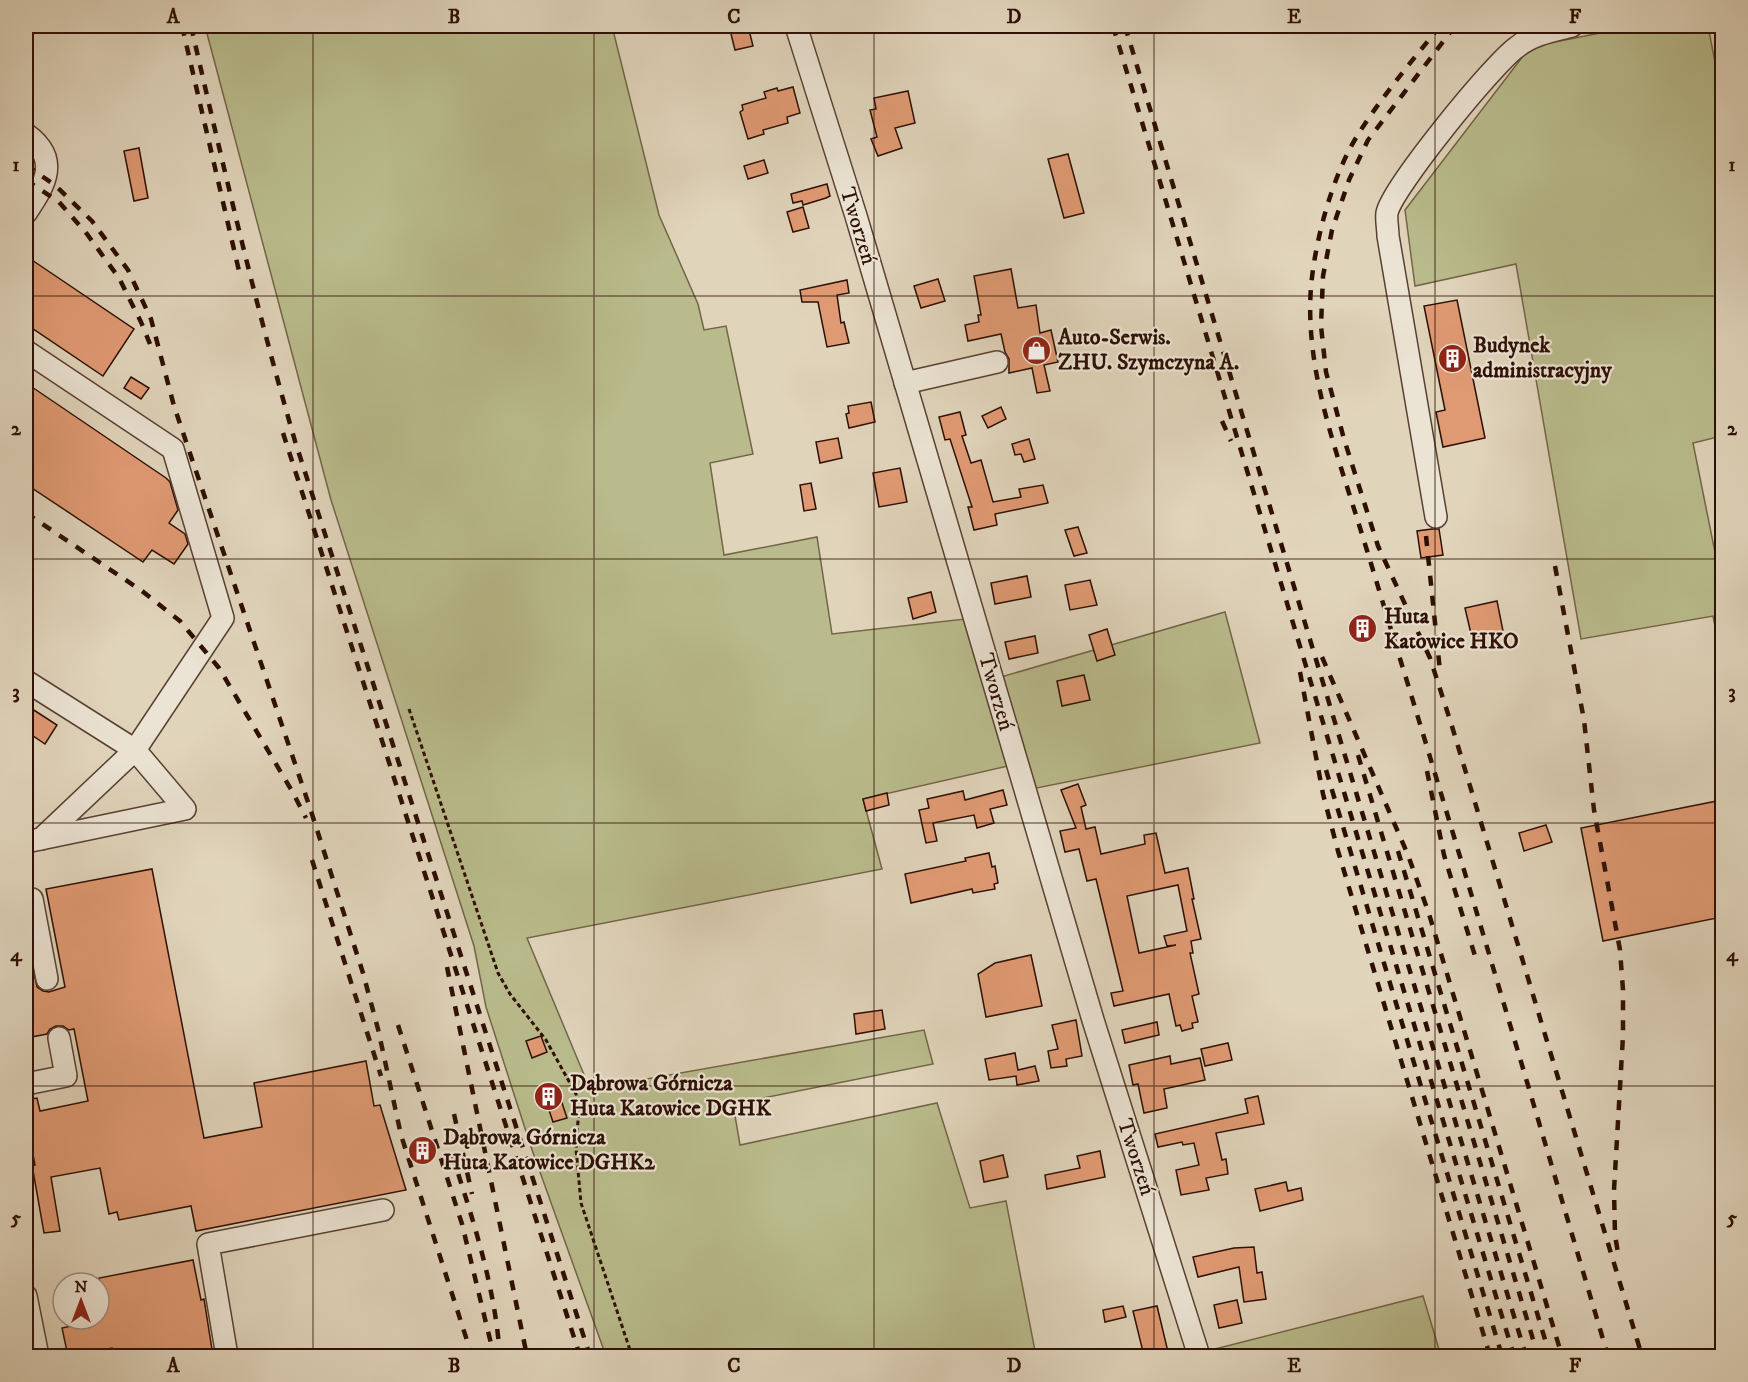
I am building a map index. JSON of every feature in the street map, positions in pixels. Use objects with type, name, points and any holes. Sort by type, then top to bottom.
[{"type":"street","name":"Tworzeń","points":[[796,26],[855,216],[1093,1020],[1199,1356]]},
{"type":"street","points":[[1436,517],[1388,236],[1387,213],[1411,171],[1498,63],[1518,45],[1537,35],[1572,26]]},
{"type":"street","points":[[26,134],[47,158],[46,179],[26,213]]},
{"type":"street","points":[[26,351],[172,449],[223,618],[135,750],[33,841]]},
{"type":"street","points":[[904,383],[997,362]]},
{"type":"street","points":[[26,681],[135,750],[185,808],[33,841]]},
{"type":"street","points":[[26,900],[32,899],[47,979]]},
{"type":"street","points":[[26,1084],[66,1076],[59,1038]]},
{"type":"street","points":[[227,1356],[208,1244],[383,1210]]},
{"type":"street","points":[[26,1296],[38,1356]]},
{"type":"path","points":[[409,709],[498,974],[510,994],[546,1040],[576,1094],[579,1107],[576,1149],[581,1203],[632,1356]]},
{"type":"green space","points":[[205,26],[612,26],[659,215],[698,304],[704,330],[726,326],[753,454],[710,463],[724,555],[817,537],[832,634],[965,619],[1008,766],[863,799],[882,869],[527,938],[590,1089],[924,1030],[933,1064],[733,1104],[740,1145],[937,1103],[970,1208],[1006,1201],[1036,1356],[606,1356],[531,1147],[486,1007],[474,946],[331,500]]},
{"type":"green space","points":[[1635,26],[1708,26],[1722,98],[1722,436],[1693,443],[1722,587],[1722,661],[1713,616],[1581,639],[1516,264],[1415,286],[1405,210],[1530,47]]},
{"type":"green space","points":[[1225,612],[1260,743],[1032,789],[1001,677]]},
{"type":"green space","points":[[1423,1296],[1441,1356],[1209,1356],[1207,1351]]},
{"type":"building","points":[[729,26],[748,26],[753,46],[735,50]]},
{"type":"building","points":[[793,87],[800,113],[787,117],[788,123],[763,130],[764,134],[748,139],[740,112],[743,110],[742,105],[766,98],[764,92]]},
{"type":"building","points":[[908,91],[915,123],[895,128],[902,148],[878,156],[871,139],[877,137],[870,110],[876,109],[874,98]]},
{"type":"building","points":[[139,148],[148,198],[134,201],[124,151]]},
{"type":"building","points":[[1068,154],[1084,213],[1064,218],[1048,159]]},
{"type":"building","points":[[764,160],[768,173],[748,179],[744,166]]},
{"type":"building","points":[[827,184],[830,196],[803,205],[802,201],[793,203],[791,194]]},
{"type":"building","points":[[803,207],[809,228],[793,232],[787,212]]},
{"type":"building","points":[[26,256],[134,329],[103,376],[26,324]]},
{"type":"building","points":[[1011,269],[1018,308],[1036,305],[1040,333],[1051,330],[1058,362],[1044,365],[1050,391],[1037,393],[1032,368],[1009,373],[1009,359],[1001,334],[968,341],[965,325],[979,322],[978,315],[981,315],[974,276]]},
{"type":"building","points":[[938,279],[945,301],[921,308],[914,286]]},
{"type":"building","points":[[847,280],[849,293],[837,295],[841,323],[844,322],[849,343],[827,347],[818,302],[802,302],[800,290]]},
{"type":"building","name":"Budynek administracyjny","points":[[1457,300],[1485,438],[1443,447],[1436,412],[1445,410],[1424,306]]},
{"type":"building","points":[[131,377],[149,388],[141,399],[124,388]]},
{"type":"building","points":[[26,383],[170,482],[178,510],[169,523],[185,534],[188,544],[174,564],[152,550],[143,562],[26,484]]},
{"type":"building","points":[[871,402],[875,422],[849,428],[846,414],[849,413],[848,406]]},
{"type":"building","points":[[1001,407],[1006,419],[988,428],[982,416]]},
{"type":"building","points":[[960,412],[966,435],[962,436],[971,463],[981,460],[993,502],[1021,497],[1019,489],[1043,485],[1048,503],[995,514],[997,525],[974,530],[968,507],[972,507],[950,439],[945,440],[939,417]]},
{"type":"building","points":[[838,438],[842,458],[820,463],[816,442]]},
{"type":"building","points":[[1029,439],[1035,459],[1024,462],[1021,454],[1015,455],[1012,444]]},
{"type":"building","points":[[900,468],[907,502],[879,507],[873,473]]},
{"type":"building","points":[[811,483],[816,509],[804,511],[800,485]]},
{"type":"building","points":[[1078,527],[1087,553],[1074,556],[1065,530]]},
{"type":"building","points":[[1439,529],[1443,555],[1421,558],[1417,531]]},
{"type":"building","points":[[1027,576],[1031,597],[995,604],[991,583]]},
{"type":"building","points":[[1090,580],[1097,605],[1070,610],[1065,585]]},
{"type":"building","points":[[931,592],[936,612],[913,619],[908,598]]},
{"type":"building","points":[[1497,601],[1503,631],[1472,638],[1465,608]]},
{"type":"building","name":"Huta Katowice HKO","points":[[1370,619],[1374,634],[1356,640],[1351,624]]},
{"type":"building","points":[[1107,629],[1115,655],[1097,661],[1089,635]]},
{"type":"building","points":[[1035,636],[1038,653],[1009,659],[1005,642]]},
{"type":"building","points":[[1084,675],[1090,700],[1062,706],[1057,681]]},
{"type":"building","points":[[26,705],[57,725],[45,744],[26,731]]},
{"type":"building","points":[[1078,784],[1086,805],[1081,807],[1086,829],[1095,827],[1101,854],[1145,844],[1144,835],[1156,833],[1165,873],[1188,868],[1201,939],[1191,941],[1193,953],[1190,953],[1199,994],[1192,996],[1198,1022],[1192,1023],[1193,1028],[1182,1031],[1180,1025],[1176,1026],[1169,994],[1114,1006],[1111,993],[1123,991],[1096,879],[1087,881],[1079,849],[1065,852],[1060,831],[1076,828],[1061,790]],"holes":[[[1178,885],[1187,931],[1164,936],[1167,946],[1176,945],[1139,953],[1127,896]]]},
{"type":"building","points":[[1003,790],[1007,805],[990,809],[994,823],[977,828],[974,815],[933,823],[937,841],[926,843],[919,810],[929,808],[927,799],[963,791],[965,800]]},
{"type":"building","points":[[887,793],[889,805],[866,811],[863,799]]},
{"type":"building","points":[[1722,800],[1722,917],[1603,941],[1581,828]]},
{"type":"building","points":[[1546,825],[1552,842],[1524,851],[1519,833]]},
{"type":"building","points":[[989,853],[992,867],[995,866],[998,883],[994,884],[995,889],[973,893],[972,889],[911,903],[905,874],[966,861],[965,858]]},
{"type":"building","points":[[152,869],[204,1138],[262,1127],[254,1083],[366,1061],[374,1106],[380,1105],[406,1190],[196,1231],[191,1206],[119,1220],[117,1212],[109,1214],[100,1168],[51,1177],[60,1231],[44,1233],[32,1165],[35,1165],[26,1118],[26,1100],[37,1098],[40,1111],[88,1101],[74,1029],[69,1030],[63,1026],[56,1026],[47,1034],[26,1038],[26,934],[37,987],[49,992],[65,987],[46,889]]},
{"type":"building","points":[[1031,955],[1042,1006],[986,1017],[978,974],[995,963]]},
{"type":"building","points":[[882,1010],[885,1029],[856,1034],[854,1014]]},
{"type":"building","points":[[1076,1020],[1082,1056],[1066,1059],[1067,1066],[1051,1068],[1048,1051],[1058,1049],[1052,1025]]},
{"type":"building","points":[[1157,1022],[1159,1035],[1125,1043],[1122,1030]]},
{"type":"building","points":[[541,1036],[547,1052],[532,1058],[526,1041]]},
{"type":"building","points":[[1228,1043],[1232,1060],[1205,1066],[1201,1049]]},
{"type":"building","points":[[1015,1053],[1018,1070],[1035,1066],[1039,1081],[1017,1085],[1016,1076],[989,1080],[985,1059]]},
{"type":"building","points":[[1170,1056],[1171,1064],[1200,1058],[1205,1080],[1164,1089],[1167,1108],[1144,1113],[1138,1084],[1133,1085],[1129,1065]]},
{"type":"building","points":[[556,1085],[567,1118],[553,1122],[547,1104],[542,1106],[537,1092]]},
{"type":"building","points":[[1258,1096],[1264,1124],[1216,1133],[1222,1160],[1226,1159],[1228,1174],[1206,1178],[1209,1190],[1181,1195],[1176,1170],[1199,1165],[1194,1143],[1183,1145],[1182,1142],[1158,1147],[1155,1134],[1248,1113],[1245,1099]]},
{"type":"building","points":[[1100,1151],[1105,1177],[1047,1189],[1045,1175],[1080,1168],[1077,1156]]},
{"type":"building","points":[[1003,1155],[1008,1177],[984,1182],[980,1161]]},
{"type":"building","points":[[1286,1182],[1288,1191],[1301,1188],[1303,1200],[1260,1211],[1255,1189]]},
{"type":"building","points":[[1254,1247],[1257,1273],[1262,1272],[1266,1299],[1244,1302],[1239,1267],[1198,1277],[1193,1257],[1234,1248]]},
{"type":"building","points":[[193,1260],[201,1300],[204,1299],[213,1356],[114,1356],[112,1348],[68,1356],[63,1331],[111,1331],[111,1276]]},
{"type":"building","points":[[1237,1300],[1242,1323],[1219,1328],[1214,1305]]},
{"type":"building","points":[[1123,1306],[1126,1317],[1105,1322],[1103,1310]]},
{"type":"building","points":[[1157,1306],[1169,1356],[1144,1356],[1133,1311]]},
{"type":"railway","points":[[182,26],[239,271]]},
{"type":"railway","points":[[191,26],[253,286],[295,441],[590,1356]]},
{"type":"railway","points":[[1113,26],[1514,1356]]},
{"type":"railway","points":[[1125,26],[1526,1356]]},
{"type":"railway","points":[[1440,26],[1378,105],[1359,133],[1341,167],[1321,228],[1313,269],[1310,316],[1312,345],[1330,431],[1608,1356]]},
{"type":"railway","points":[[1455,26],[1368,140],[1349,180],[1332,230],[1323,276],[1321,326],[1326,372],[1344,439],[1378,546],[1430,658],[1451,723],[1642,1356]]},
{"type":"railway","points":[[26,165],[56,186],[92,221],[128,270],[151,319],[174,406],[310,808],[363,973],[378,1029],[401,1135],[472,1356]]},
{"type":"railway","points":[[26,180],[59,202],[87,234],[119,278],[150,344]]},
{"type":"railway","points":[[1222,421],[1231,441]]},
{"type":"railway","points":[[283,433],[580,1356]]},
{"type":"railway","points":[[26,513],[142,591],[180,621],[219,668],[306,818]]},
{"type":"railway","points":[[1426,536],[1440,671]]},
{"type":"railway","points":[[1555,566],[1584,720],[1594,810],[1620,950],[1623,1036],[1614,1190],[1615,1235],[1618,1253]]},
{"type":"railway","points":[[1322,657],[1408,855],[1429,914],[1562,1356]]},
{"type":"railway","points":[[1300,672],[1323,794],[1338,851],[1490,1356]]},
{"type":"railway","points":[[1358,755],[1538,1356]]},
{"type":"railway","points":[[1326,770],[1502,1356]]},
{"type":"railway","points":[[1427,771],[1444,855],[1475,956]]},
{"type":"railway","points":[[1398,851],[1550,1356]]},
{"type":"railway","points":[[312,860],[381,1076]]},
{"type":"railway","points":[[447,967],[527,1356]]},
{"type":"railway","points":[[398,1025],[462,1224],[494,1356]]},
{"type":"railway","points":[[454,1114],[472,1194]]},
{"type":"railway","points":[[446,1136],[485,1265],[499,1345]]},
{"type":"place","name":"Auto-Serwis. ZHU. Szymczyna A.","points":[[1037,350]]},
{"type":"place","name":"Budynek administracyjny","points":[[1452,358]]},
{"type":"place","name":"Huta Katowice HKO","points":[[1363,629]]},
{"type":"place","name":"Dąbrowa Górnicza Huta Katowice DGHK","points":[[549,1096]]},
{"type":"place","name":"Dąbrowa Górnicza Huta Katowice DGHK2","points":[[422,1150]]}]
